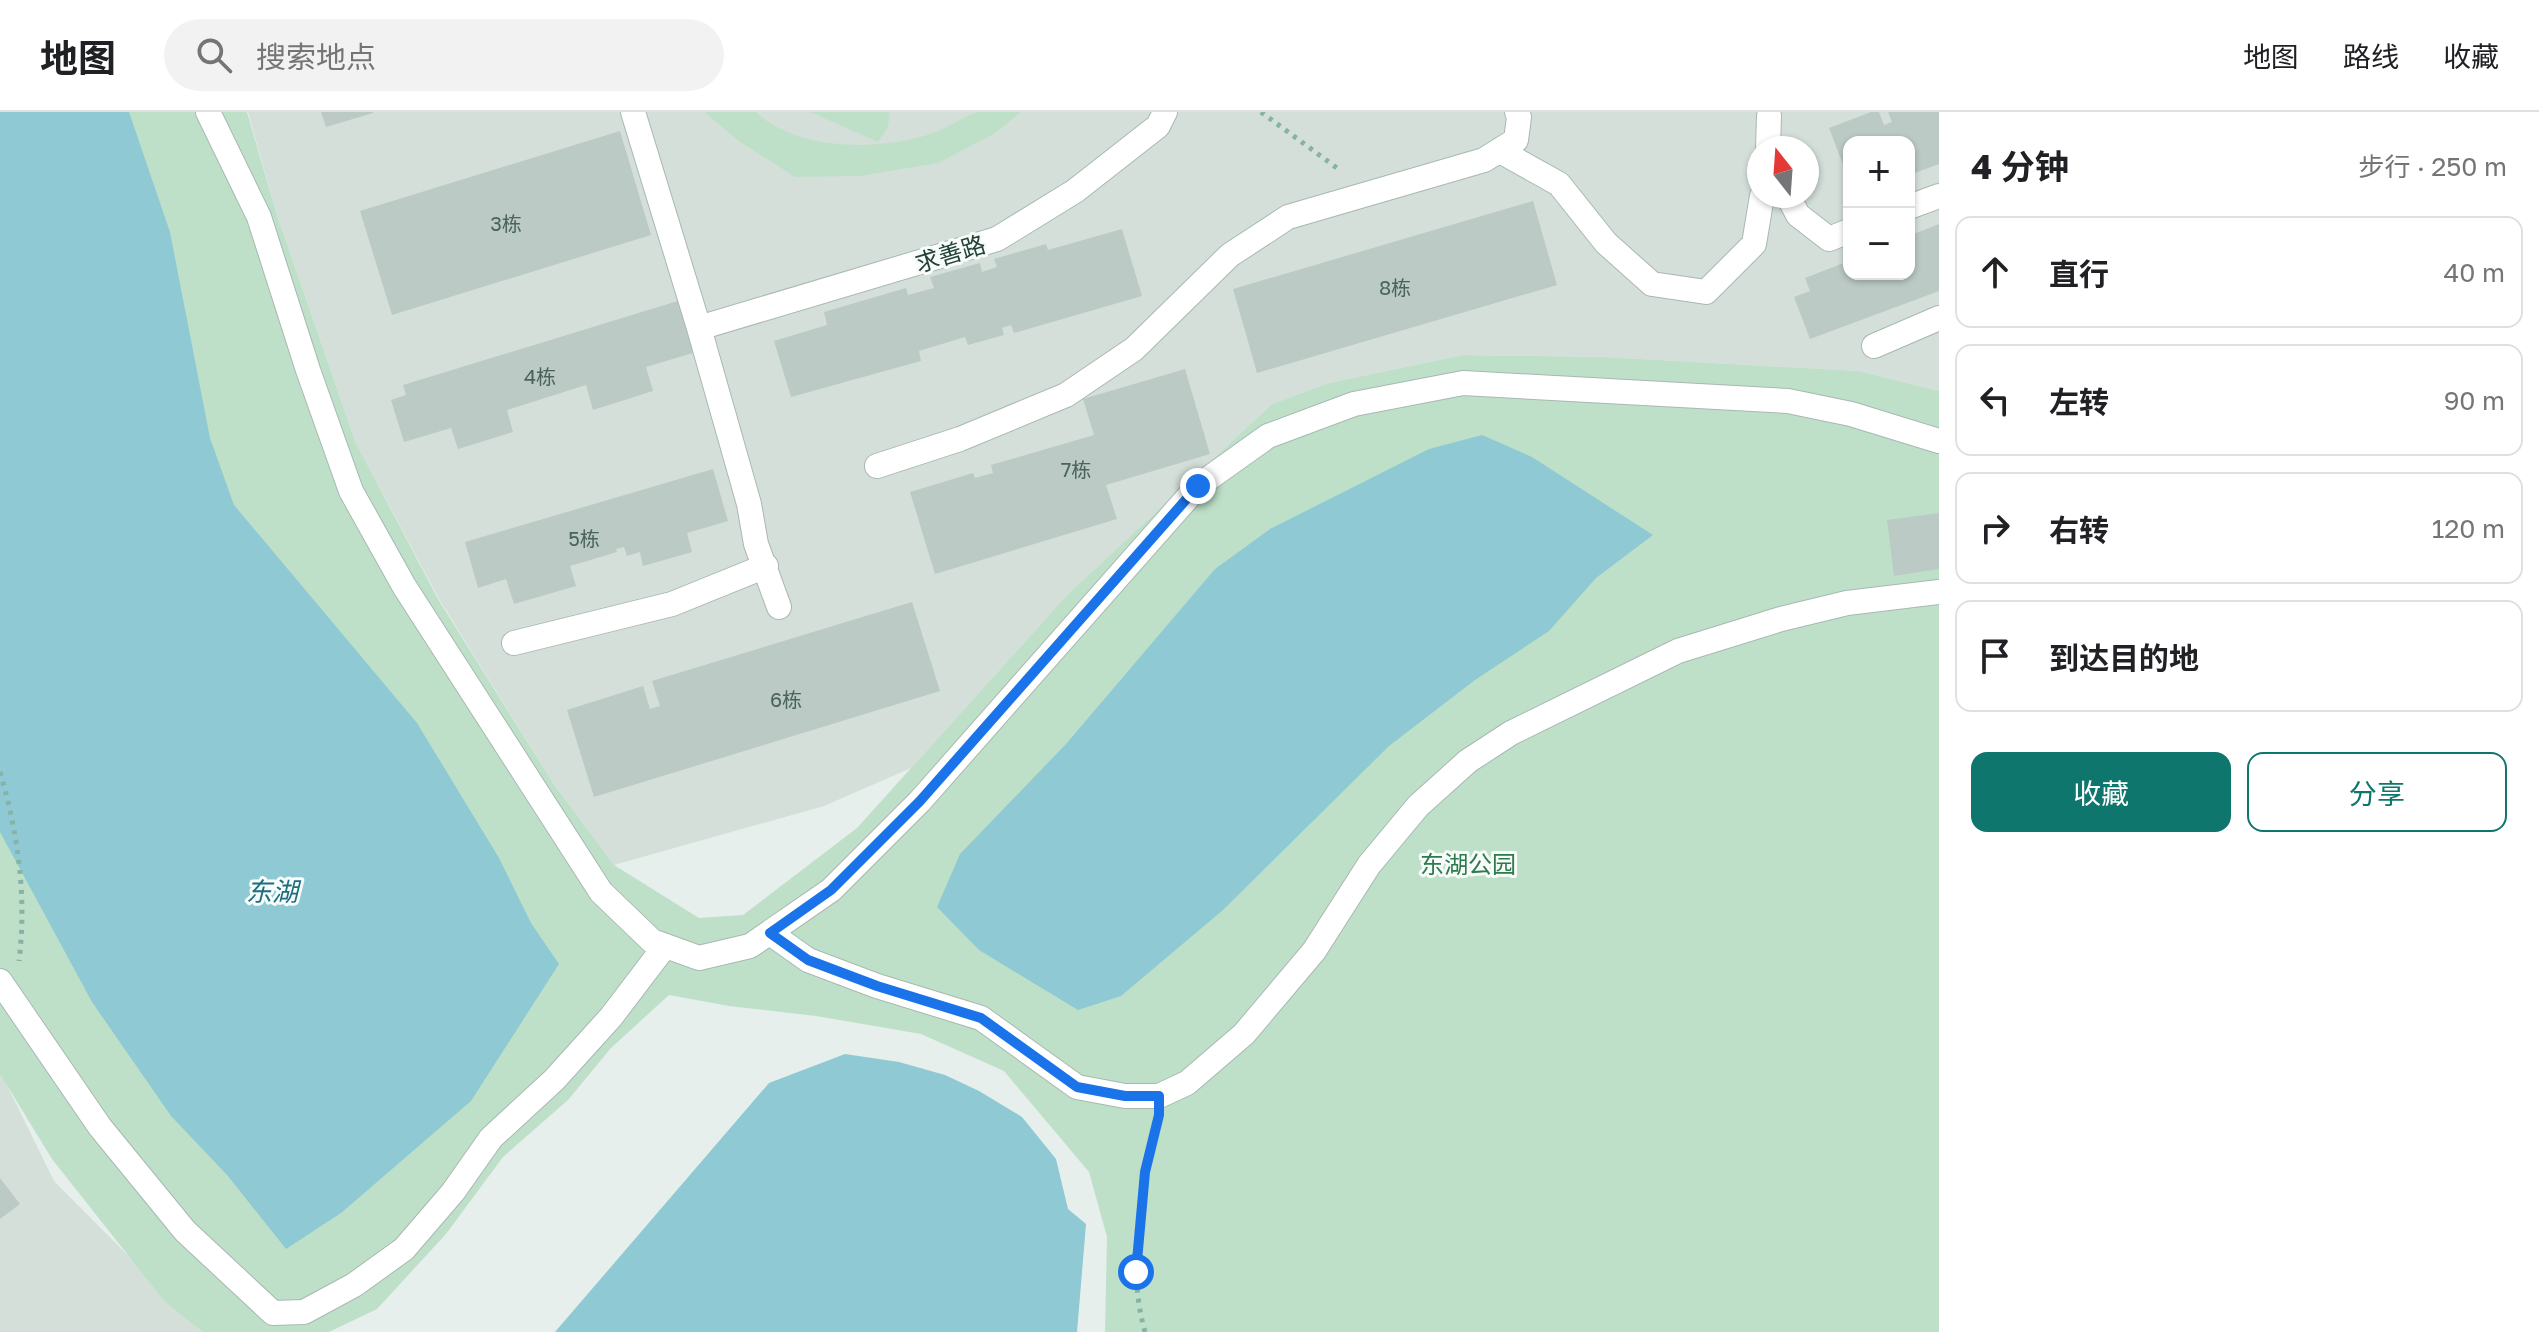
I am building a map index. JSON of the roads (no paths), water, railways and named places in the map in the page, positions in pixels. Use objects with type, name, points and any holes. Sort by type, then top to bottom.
[{"type":"street","points":[[208,112],[259,217],[351,491],[404,586],[601,892],[652,941],[699,958],[750,946],[831,890],[920,801],[1198,486],[1268,436],[1354,404],[1463,383],[1788,401],[1851,414],[1939,441]]},
{"type":"street","points":[[633,112],[699,328],[749,504],[756,544],[779,607]]},
{"type":"street","name":"求善路","points":[[699,328],[997,239],[1075,191],[1158,126],[1165,112]]},
{"type":"street","points":[[877,466],[960,439],[1066,395],[1134,349],[1230,255],[1288,217],[1484,160],[1516,140],[1517,112]]},
{"type":"street","points":[[1768,136],[1769,113]]},
{"type":"street","points":[[1500,151],[1559,184],[1606,243],[1652,284],[1706,292],[1754,244],[1760,208]]},
{"type":"street","points":[[1915,205],[1939,196]]},
{"type":"street","points":[[1794,208],[1798,215],[1829,239],[1843,233]]},
{"type":"street","points":[[1874,346],[1939,318]]},
{"type":"street","points":[[514,643],[672,604],[766,566]]},
{"type":"street","points":[[770,933],[808,960],[877,986],[981,1018],[1077,1087],[1125,1096],[1159,1096],[1187,1083],[1244,1034],[1314,951],[1369,865],[1418,806],[1468,761],[1511,733],[1678,651],[1834,606],[1939,592]]},
{"type":"street","points":[[0,981],[100,1127],[185,1231],[273,1313],[289,1313],[304,1312],[354,1285],[404,1249],[453,1192],[491,1138],[554,1080],[611,1017],[665,946]]},
{"type":"water","name":"东湖","points":[[0,112],[129,112],[170,232],[210,438],[234,505],[417,723],[499,858],[531,923],[559,964],[471,1101],[341,1213],[286,1249],[227,1175],[171,1116],[92,1002],[0,832]]},
{"type":"water","points":[[1482,435],[1532,457],[1653,535],[1596,578],[1549,631],[1475,680],[1389,746],[1223,910],[1121,996],[1078,1010],[979,950],[937,907],[960,854],[1066,744],[1215,569],[1270,529],[1429,449]]},
{"type":"water","points":[[845,1054],[899,1062],[945,1075],[1022,1117],[1056,1159],[1068,1209],[1086,1224],[1077,1332],[555,1332],[769,1083]]},
{"type":"park label","name":"东湖公园","points":[[1468,863]]}]
